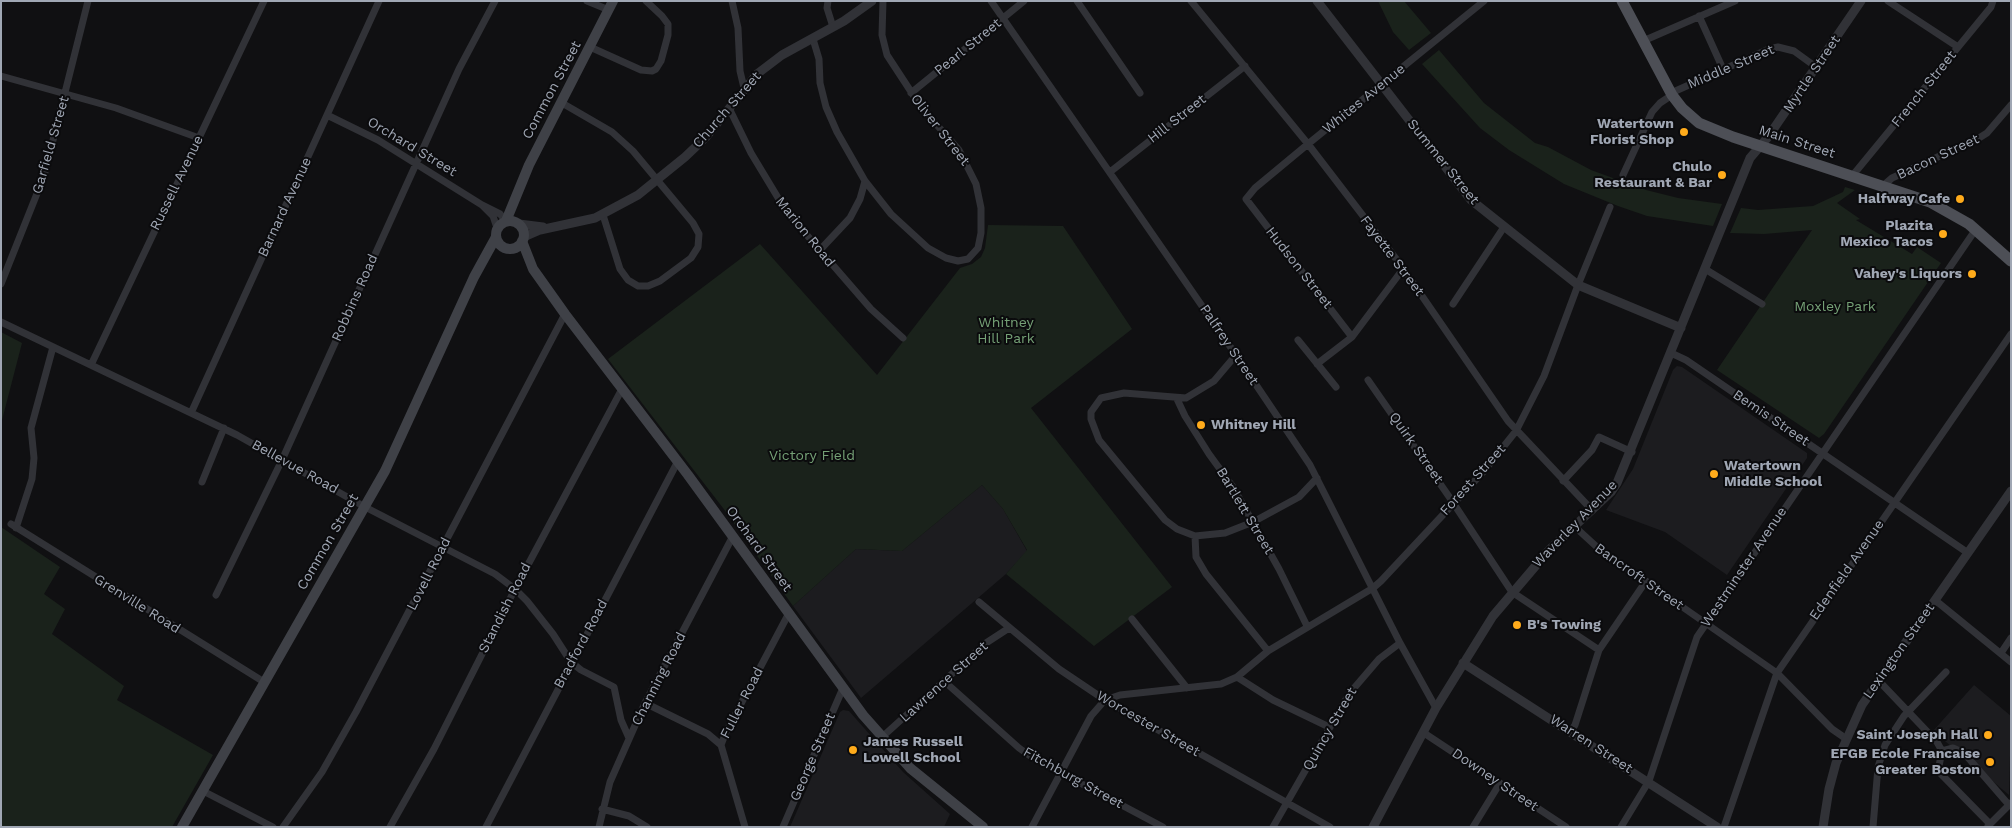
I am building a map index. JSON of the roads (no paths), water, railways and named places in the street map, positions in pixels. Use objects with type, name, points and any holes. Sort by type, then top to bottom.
[{"type":"main road","name":"Main Street","points":[[1622,1],[1672,94],[1682,108],[1699,123],[1760,146],[1884,185],[1938,206],[1976,229],[2011,260]]},
{"type":"main road","name":"Common Street","points":[[506,221],[529,165],[611,6]]},
{"type":"main road","name":"Common Street","points":[[518,193],[516,208],[519,224]]},
{"type":"main road","points":[[482,263],[508,249],[518,246],[523,239],[519,224],[506,221],[497,233],[500,245],[508,249]]},
{"type":"main road","name":"Common Street","points":[[182,827],[365,507],[394,452],[497,233]]},
{"type":"main road","name":"Orchard Street","points":[[523,239],[532,270]]},
{"type":"main road","name":"Orchard Street","points":[[508,249],[532,270],[678,461],[881,738],[925,781],[983,827]]},
{"type":"street","name":"Garfield Street","points":[[1,284],[39,191],[66,94],[88,1]]},
{"type":"street","name":"Russell Avenue","points":[[91,365],[264,1]]},
{"type":"street","name":"Barnard Avenue","points":[[191,413],[379,1]]},
{"type":"street","name":"Robbins Road","points":[[216,595],[282,460],[459,69],[495,1]]},
{"type":"street","points":[[587,1],[611,6]]},
{"type":"street","points":[[590,47],[641,70],[652,71],[656,69],[661,60],[668,35],[668,24],[646,1]]},
{"type":"street","points":[[732,1],[738,28],[740,71],[744,88]]},
{"type":"street","points":[[828,1],[827,8],[833,27]]},
{"type":"street","name":"Church Street","points":[[523,239],[532,232],[582,222],[603,215],[628,202],[658,180],[696,147],[730,110],[744,88],[756,74],[772,62],[833,27],[872,1]]},
{"type":"street","name":"Oliver Street","points":[[865,181],[896,218],[928,248],[946,258],[958,261],[968,260],[978,248],[981,233],[981,208],[976,184],[959,150],[911,93],[892,65],[883,45],[883,1]]},
{"type":"street","name":"Palfrey Street","points":[[991,1],[1236,355],[1317,478],[1400,643],[1436,708]]},
{"type":"street","name":"Pearl Street","points":[[911,93],[1024,1]]},
{"type":"street","points":[[1077,1],[1140,93]]},
{"type":"street","name":"Fayette Street","points":[[1191,1],[1308,144],[1403,268],[1468,366],[1516,431],[1592,510]]},
{"type":"street","name":"Summer Street","points":[[1317,1],[1471,200],[1578,285],[1681,328]]},
{"type":"street","name":"Whites Avenue","points":[[1246,199],[1255,188],[1484,1]]},
{"type":"street","points":[[1643,42],[1735,1]]},
{"type":"street","name":"Myrtle Street","points":[[1760,146],[1861,1]]},
{"type":"street","points":[[1888,1],[1958,46]]},
{"type":"street","name":"French Street","points":[[1853,175],[1991,7],[1993,1]]},
{"type":"street","points":[[1699,16],[1723,69]]},
{"type":"street","points":[[813,39],[819,59],[820,83],[826,107],[837,132],[865,181],[860,200],[850,218],[819,251]]},
{"type":"street","name":"Middle Street","points":[[1672,94],[1723,69],[1778,47],[1794,51],[1816,67]]},
{"type":"street","name":"Hill Street","points":[[1110,172],[1245,66]]},
{"type":"street","points":[[1,76],[132,113],[199,138]]},
{"type":"street","points":[[1623,176],[1652,112],[1672,94]]},
{"type":"street","points":[[562,103],[618,136],[638,155],[674,203],[693,223],[699,234],[699,241],[691,258],[660,281],[643,287],[628,280],[620,268],[603,215]]},
{"type":"street","name":"Bacon Street","points":[[1884,185],[1892,178],[1987,133],[2011,105]]},
{"type":"street","name":"Marion Road","points":[[730,110],[751,154],[780,202],[819,251],[871,310],[903,338]]},
{"type":"street","name":"Orchard Street","points":[[327,115],[372,137],[482,205],[500,214],[506,221]]},
{"type":"street","name":"Waverley Avenue","points":[[1373,827],[1436,708],[1493,616],[1550,549],[1615,487],[1632,452],[1749,161],[1760,146]]},
{"type":"street","name":"Hudson Street","points":[[1246,199],[1352,337]]},
{"type":"street","name":"Orchard Street","points":[[482,205],[493,216],[497,233]]},
{"type":"street","name":"Forest Street","points":[[1237,677],[1268,651],[1373,588],[1453,503],[1516,431],[1544,376],[1610,207]]},
{"type":"street","name":"Church Street","points":[[519,224],[556,227]]},
{"type":"street","points":[[1453,304],[1504,227]]},
{"type":"street","name":"Westminster Avenue","points":[[1621,827],[1649,781],[1693,646],[1706,623],[1976,229]]},
{"type":"street","points":[[1317,364],[1352,337],[1403,268]]},
{"type":"street","points":[[1705,269],[1762,304]]},
{"type":"street","name":"Lovell Road","points":[[283,827],[322,772],[565,314]]},
{"type":"street","name":"Bellevue Road","points":[[1,322],[224,428],[365,507],[495,574],[515,589],[553,634],[571,662],[581,670],[614,687],[620,720],[630,738]]},
{"type":"street","name":"Edenfield Avenue","points":[[1724,827],[1777,673],[2011,334]]},
{"type":"street","points":[[1298,340],[1336,387]]},
{"type":"street","name":"Grenville Road","points":[[54,347],[30,428],[34,468],[14,526],[264,682]]},
{"type":"street","name":"Bemis Street","points":[[1671,353],[1686,360],[1968,553]]},
{"type":"street","points":[[1236,355],[1224,371],[1200,391],[1177,399],[1124,393],[1110,394],[1101,398],[1095,404],[1091,419],[1099,440],[1143,496],[1165,520],[1177,529],[1195,536],[1225,533],[1253,522],[1298,497],[1317,478]]},
{"type":"street","name":"Quirk Street","points":[[1368,380],[1512,592]]},
{"type":"street","name":"Standish Road","points":[[390,827],[434,749],[515,589],[622,389]]},
{"type":"street","name":"Bartlett Street","points":[[1177,399],[1185,416],[1234,486],[1307,626]]},
{"type":"street","points":[[202,482],[224,428]]},
{"type":"street","points":[[1563,481],[1592,450],[1599,437],[1632,452]]},
{"type":"street","name":"Bradford Road","points":[[486,827],[678,461]]},
{"type":"street","name":"Lexington Street","points":[[1823,827],[1830,783],[1845,738],[1862,705],[2011,491]]},
{"type":"street","name":"Bancroft Street","points":[[1574,526],[1598,548],[1777,673],[1832,729],[1845,738]]},
{"type":"street","name":"Channing Road","points":[[599,827],[610,782],[645,703],[733,536]]},
{"type":"street","points":[[1195,536],[1196,557],[1206,574],[1268,651]]},
{"type":"street","points":[[1571,731],[1575,725],[1599,650],[1646,581]]},
{"type":"street","points":[[1512,592],[1599,650]]},
{"type":"street","points":[[1935,600],[2011,662]]},
{"type":"street","name":"Worcester Street","points":[[979,602],[1059,669],[1105,700],[1330,827]]},
{"type":"street","name":"Fuller Road","points":[[745,827],[721,745],[788,613]]},
{"type":"street","points":[[1132,619],[1187,688]]},
{"type":"street","name":"Lawrence Street","points":[[881,738],[986,643],[1008,628]]},
{"type":"street","points":[[2001,653],[2011,638]]},
{"type":"street","name":"Quincy Street","points":[[1274,827],[1348,694],[1363,675],[1400,643]]},
{"type":"street","name":"Warren Street","points":[[1463,663],[1649,781],[1717,827]]},
{"type":"street","points":[[1873,827],[1878,768],[1885,745],[1908,712],[1946,672]]},
{"type":"street","points":[[1032,827],[1092,716],[1105,700],[1135,692],[1221,684],[1237,677],[1273,700],[1329,727]]},
{"type":"street","points":[[1878,680],[1942,751]]},
{"type":"street","name":"Fitchburg Street","points":[[944,682],[1019,748],[1060,773],[1162,827]]},
{"type":"street","name":"George Street","points":[[783,827],[843,688]]},
{"type":"street","points":[[645,703],[708,734],[721,745]]},
{"type":"street","name":"Downey Street","points":[[1424,733],[1566,827]]},
{"type":"street","points":[[1953,748],[1964,753],[2010,804],[1989,825],[1940,773],[1939,766],[1942,751],[1953,748]]},
{"type":"street","points":[[1473,827],[1500,782]]},
{"type":"street","points":[[203,790],[274,827]]},
{"type":"street","points":[[602,809],[629,816],[647,827]]},
{"type":"place","name":"Watertown Florist Shop","points":[[1684,132]]},
{"type":"place","name":"Chulo Restaurant & Bar","points":[[1722,175]]},
{"type":"place","name":"Halfway Cafe","points":[[1960,199]]},
{"type":"place","name":"Plazita Mexico Tacos","points":[[1943,234]]},
{"type":"place","name":"Vahey's Liquors","points":[[1972,274]]},
{"type":"place","name":"Whitney Hill","points":[[1201,425]]},
{"type":"place","name":"Watertown Middle School","points":[[1714,474]]},
{"type":"place","name":"B's Towing","points":[[1517,625]]},
{"type":"place","name":"Saint Joseph Hall","points":[[1988,735]]},
{"type":"place","name":"James Russell Lowell School","points":[[853,750]]},
{"type":"place","name":"EFGB Ecole Francaise Greater Boston","points":[[1990,762]]},
{"type":"park label","name":"Moxley Park","points":[[1835,307]]},
{"type":"park label","name":"Whitney Hill Park","points":[[1006,332]]},
{"type":"park label","name":"Victory Field","points":[[812,456]]}]
